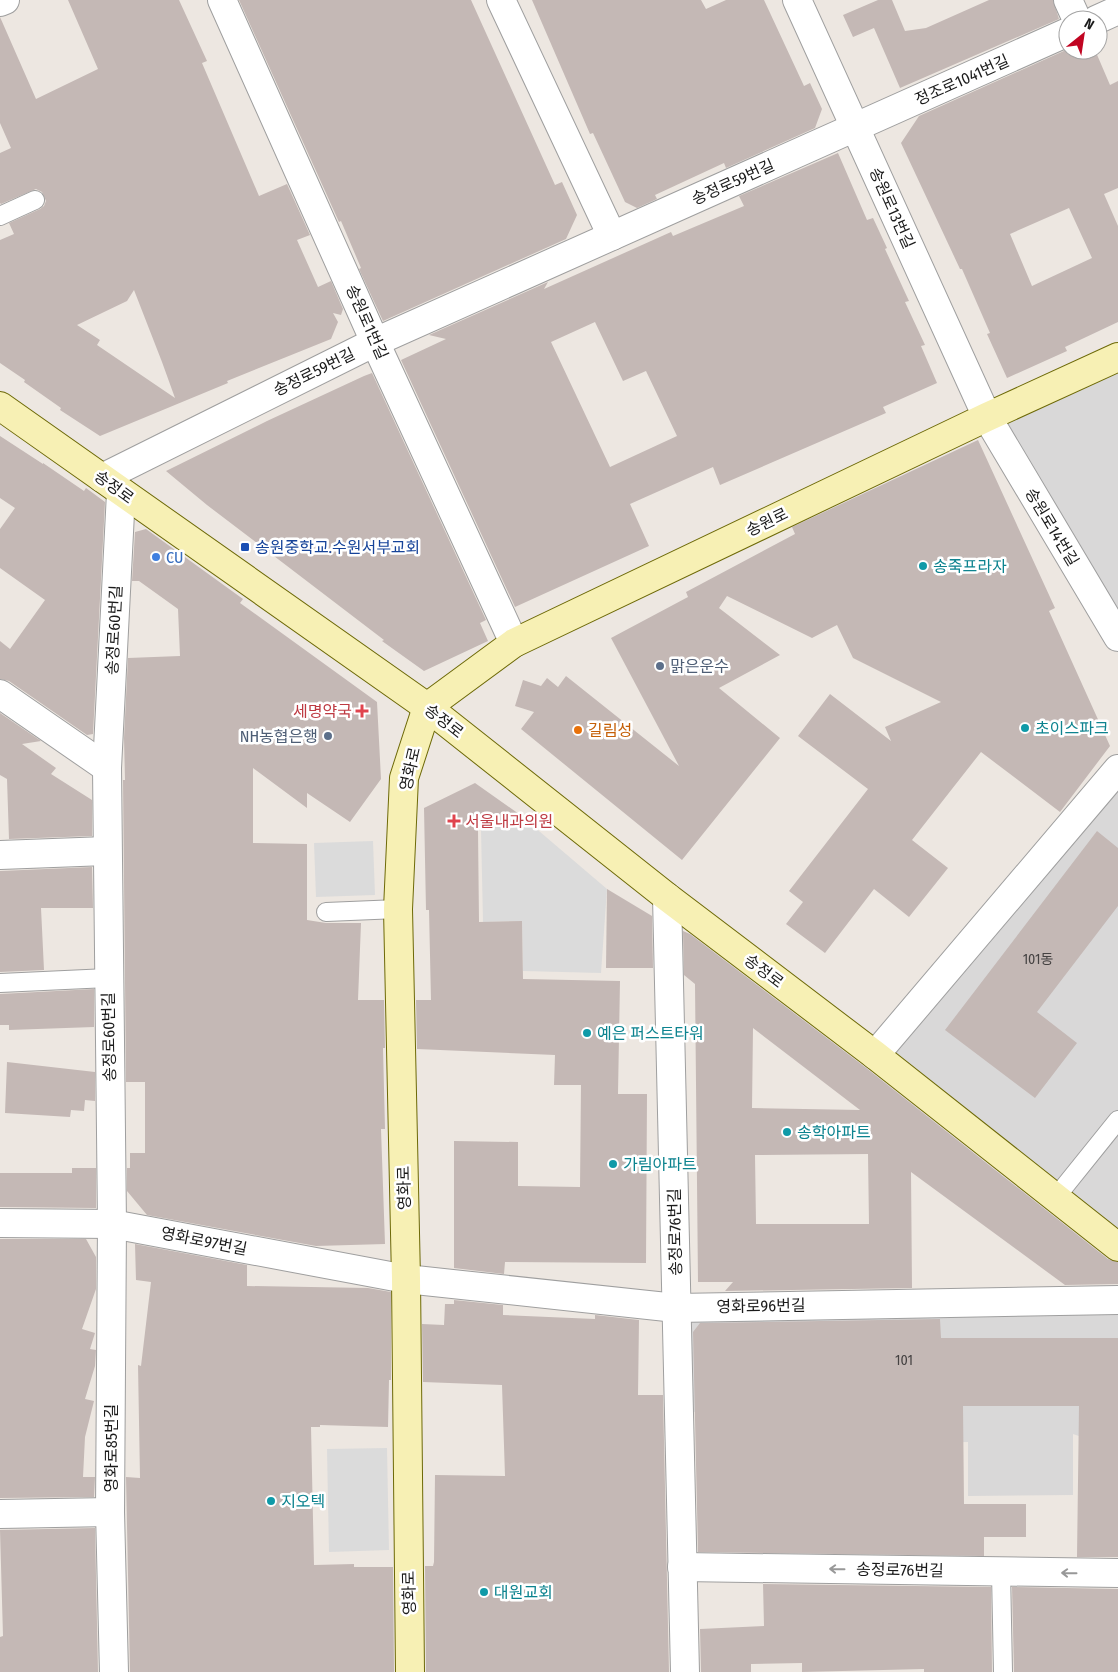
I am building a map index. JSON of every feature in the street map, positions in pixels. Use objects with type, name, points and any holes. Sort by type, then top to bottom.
[{"type":"street","points":[[0,2],[5,0]]},
{"type":"street","name":"송원로1번길","points":[[222,0],[375,342],[514,643]]},
{"type":"street","points":[[501,0],[612,236]]},
{"type":"street","name":"송원로13번길","points":[[797,0],[987,417]]},
{"type":"street","name":"정조로1041번길","points":[[855,128],[1058,37]]},
{"type":"street","name":"송정로59번길","points":[[111,485],[375,342],[855,128]]},
{"type":"street","name":"송원로","points":[[427,707],[514,643],[987,417],[1118,357]]},
{"type":"street","name":"송정로","points":[[0,406],[427,707],[667,897],[875,1055],[1118,1247]]},
{"type":"street","name":"송원로14번길","points":[[987,417],[1118,637]]},
{"type":"street","name":"송정로60번길","points":[[111,485],[106,851],[112,1224]]},
{"type":"street","points":[[0,694],[106,768]]},
{"type":"street","name":"영화로","points":[[410,1672],[406,1279],[398,909],[404,778],[427,707]]},
{"type":"street","points":[[875,1055],[1118,769]]},
{"type":"street","points":[[0,855],[106,851]]},
{"type":"street","name":"송정로76번길","points":[[667,897],[685,1672]]},
{"type":"street","name":"영화로97번길","points":[[0,1223],[112,1224],[406,1279]]},
{"type":"street","name":"영화로85번길","points":[[112,1224],[110,1512],[114,1672]]},
{"type":"street","name":"영화로96번길","points":[[406,1279],[676,1308],[1118,1300]]},
{"type":"street","points":[[0,1514],[110,1512]]},
{"type":"street","name":"송정로76번길","points":[[682,1566],[1118,1573]]},
{"type":"lane","points":[[0,216],[35,200]]},
{"type":"lane","points":[[326,912],[398,909]]},
{"type":"lane","points":[[0,982],[108,978]]},
{"type":"lane","points":[[1056,1197],[1118,1120]]},
{"type":"lane","points":[[1001,1572],[1003,1672]]},
{"type":"shaded area","points":[[1118,357],[1118,637],[987,417]]},
{"type":"shaded area","points":[[1118,769],[1118,1250],[875,1055]]},
{"type":"shaded area","points":[[519,814],[607,889],[601,973],[523,971],[522,921],[483,922],[481,829]]},
{"type":"shaded area","points":[[373,841],[375,895],[316,897],[314,843]]},
{"type":"shaded area","points":[[1118,1307],[1118,1435],[1079,1436],[1073,1434],[1073,1495],[968,1496],[968,1442],[915,1443],[915,1410],[681,1412],[679,1311]]},
{"type":"shaded area","points":[[387,1448],[389,1550],[329,1552],[327,1449]]},
{"type":"building","points":[[68,0],[179,0],[207,61],[202,63],[259,196],[287,184],[310,235],[297,240],[318,287],[331,281],[343,309],[341,315],[333,313],[338,322],[331,339],[227,381],[228,383],[100,436],[60,410],[61,408],[0,363],[0,240],[14,234],[9,223],[40,209],[46,201],[42,192],[36,189],[0,203],[0,153],[11,148],[0,123],[0,17],[36,99],[98,69]],"holes":[[[134,290],[175,398],[97,345],[100,340],[77,325],[127,301]]]},
{"type":"building","points":[[239,0],[471,0],[555,185],[562,182],[577,215],[566,239],[383,321],[359,269],[361,268],[341,221],[339,222]]},
{"type":"building","points":[[532,0],[701,0],[706,9],[726,0],[764,0],[804,86],[810,83],[822,109],[815,128],[726,168],[724,163],[655,195],[657,199],[637,208],[625,202],[593,133],[590,134]]},
{"type":"building","points":[[878,0],[892,0],[905,31],[926,28],[989,0],[1053,0],[1058,19],[900,88],[874,28],[853,37],[843,15]]},
{"type":"building","points":[[1058,54],[1058,60],[1099,60],[1110,85],[1118,81],[1118,188],[1104,194],[1118,226],[1118,322],[1065,347],[1067,351],[1007,378],[987,334],[990,333],[962,269],[960,269],[901,143],[919,116]],"holes":[[[1069,208],[1092,258],[1032,286],[1010,234]]]},
{"type":"building","points":[[838,153],[867,220],[873,218],[887,248],[885,249],[909,301],[905,302],[925,345],[921,346],[937,383],[883,407],[886,413],[720,485],[713,467],[630,504],[649,546],[515,607],[401,360],[446,339],[429,335],[548,282],[544,289],[671,232],[673,236],[744,206],[739,196]],"holes":[[[595,322],[623,381],[646,371],[677,436],[610,467],[551,342]]]},
{"type":"building","points":[[372,373],[486,620],[480,623],[488,641],[424,671],[382,641],[384,640],[207,505],[166,471],[267,421]]},
{"type":"building","points":[[0,436],[84,491],[86,488],[105,502],[93,734],[87,735],[9,681],[0,679],[0,641],[10,649],[45,600],[0,568],[0,529],[15,508],[0,498]]},
{"type":"building","points":[[978,440],[1055,608],[1049,611],[1110,746],[1060,812],[981,752],[912,840],[948,868],[909,917],[874,889],[825,953],[786,924],[803,902],[789,891],[868,789],[798,736],[830,694],[891,741],[885,727],[941,702],[853,658],[837,625],[812,638],[727,596],[719,608],[780,655],[719,688],[780,738],[682,860],[521,729],[534,712],[515,706],[523,680],[541,686],[547,678],[558,687],[566,676],[679,766],[611,638],[688,597],[686,592],[795,534],[792,527]]},
{"type":"building","points":[[146,529],[243,599],[240,603],[377,702],[381,779],[350,822],[307,793],[307,808],[253,768],[253,843],[307,844],[307,920],[326,923],[361,923],[358,1000],[384,1000],[385,1129],[381,1129],[385,1244],[316,1246],[147,1215],[127,1191],[127,1168],[130,1168],[130,1153],[145,1153],[145,1082],[126,1082],[123,780],[125,780],[124,738],[128,658],[180,656],[178,609],[139,581],[132,581],[135,532]]},
{"type":"building","points":[[0,713],[41,741],[22,744],[56,768],[51,774],[92,800],[92,836],[9,839],[7,779],[0,775]]},
{"type":"building","points":[[475,783],[519,814],[478,830],[479,922],[522,921],[523,979],[620,981],[618,1094],[647,1094],[646,1263],[505,1262],[504,1274],[454,1268],[454,1141],[518,1142],[518,1186],[580,1187],[581,1085],[554,1085],[555,1055],[417,1049],[416,1000],[431,1000],[429,910],[426,910],[424,808]]},
{"type":"building","points":[[1097,831],[1118,848],[1118,906],[1037,1012],[1077,1043],[1035,1098],[945,1030]]},
{"type":"building","points":[[92,867],[93,908],[41,908],[44,970],[0,972],[0,871]]},
{"type":"building","points":[[607,889],[652,916],[653,968],[606,968]]},
{"type":"building","points":[[683,931],[690,934],[865,1067],[1108,1259],[1118,1262],[1118,1284],[1065,1285],[911,1172],[912,1288],[725,1291],[733,1282],[698,1282],[695,984],[684,975]],"holes":[[[753,1028],[860,1110],[752,1108]],[[868,1154],[869,1224],[756,1224],[755,1155]]]},
{"type":"building","points":[[94,989],[94,1027],[9,1030],[9,1025],[0,1025],[0,994]]},
{"type":"building","points":[[7,1062],[95,1072],[95,1101],[85,1100],[84,1111],[71,1110],[70,1117],[5,1113]]},
{"type":"building","points":[[72,1168],[96,1168],[96,1208],[0,1207],[0,1173],[72,1173]]},
{"type":"building","points":[[0,1239],[86,1239],[96,1257],[96,1289],[82,1329],[95,1333],[90,1349],[96,1350],[95,1366],[85,1399],[94,1401],[85,1437],[83,1477],[95,1477],[94,1497],[0,1498]]},
{"type":"building","points":[[135,1244],[247,1265],[247,1286],[368,1288],[391,1292],[391,1380],[389,1380],[388,1427],[320,1425],[320,1427],[311,1427],[314,1565],[354,1564],[354,1567],[393,1567],[394,1672],[130,1672],[126,1477],[140,1478],[138,1365],[141,1366],[151,1282],[136,1280]]},
{"type":"building","points":[[454,1300],[503,1305],[503,1315],[595,1319],[595,1315],[639,1320],[638,1395],[663,1395],[669,1672],[426,1672],[425,1566],[433,1566],[434,1562],[435,1475],[505,1476],[502,1385],[423,1382],[422,1324],[444,1325],[445,1304],[454,1304]]},
{"type":"building","points":[[940,1319],[941,1338],[1118,1338],[1118,1557],[1077,1557],[1079,1406],[963,1406],[964,1504],[1026,1504],[1026,1537],[984,1537],[984,1556],[698,1552],[693,1332],[700,1323]]},
{"type":"building","points":[[95,1528],[98,1672],[0,1672],[0,1637],[3,1636],[0,1530]]},
{"type":"building","points":[[763,1584],[991,1587],[992,1672],[924,1672],[924,1669],[802,1672],[802,1663],[751,1664],[751,1672],[701,1672],[700,1629],[764,1626]]},
{"type":"building","points":[[1012,1587],[1118,1589],[1118,1672],[1014,1672]]},
{"type":"place","name":"송원중학교.수원서부교회","points":[[245,547]]},
{"type":"place","name":"CU","points":[[156,557]]},
{"type":"place","name":"송죽프라자","points":[[923,566]]},
{"type":"place","name":"맑은운수","points":[[660,666]]},
{"type":"place","name":"세명약국","points":[[362,711]]},
{"type":"place","name":"초이스파크","points":[[1025,728]]},
{"type":"place","name":"길림성","points":[[578,730]]},
{"type":"place","name":"NH농협은행","points":[[328,736]]},
{"type":"place","name":"서울내과의원","points":[[454,821]]},
{"type":"place","name":"예은 퍼스트타워","points":[[587,1033]]},
{"type":"place","name":"송학아파트","points":[[787,1132]]},
{"type":"place","name":"가림아파트","points":[[613,1164]]},
{"type":"place","name":"지오텍","points":[[271,1501]]},
{"type":"place","name":"대원교회","points":[[484,1592]]}]
